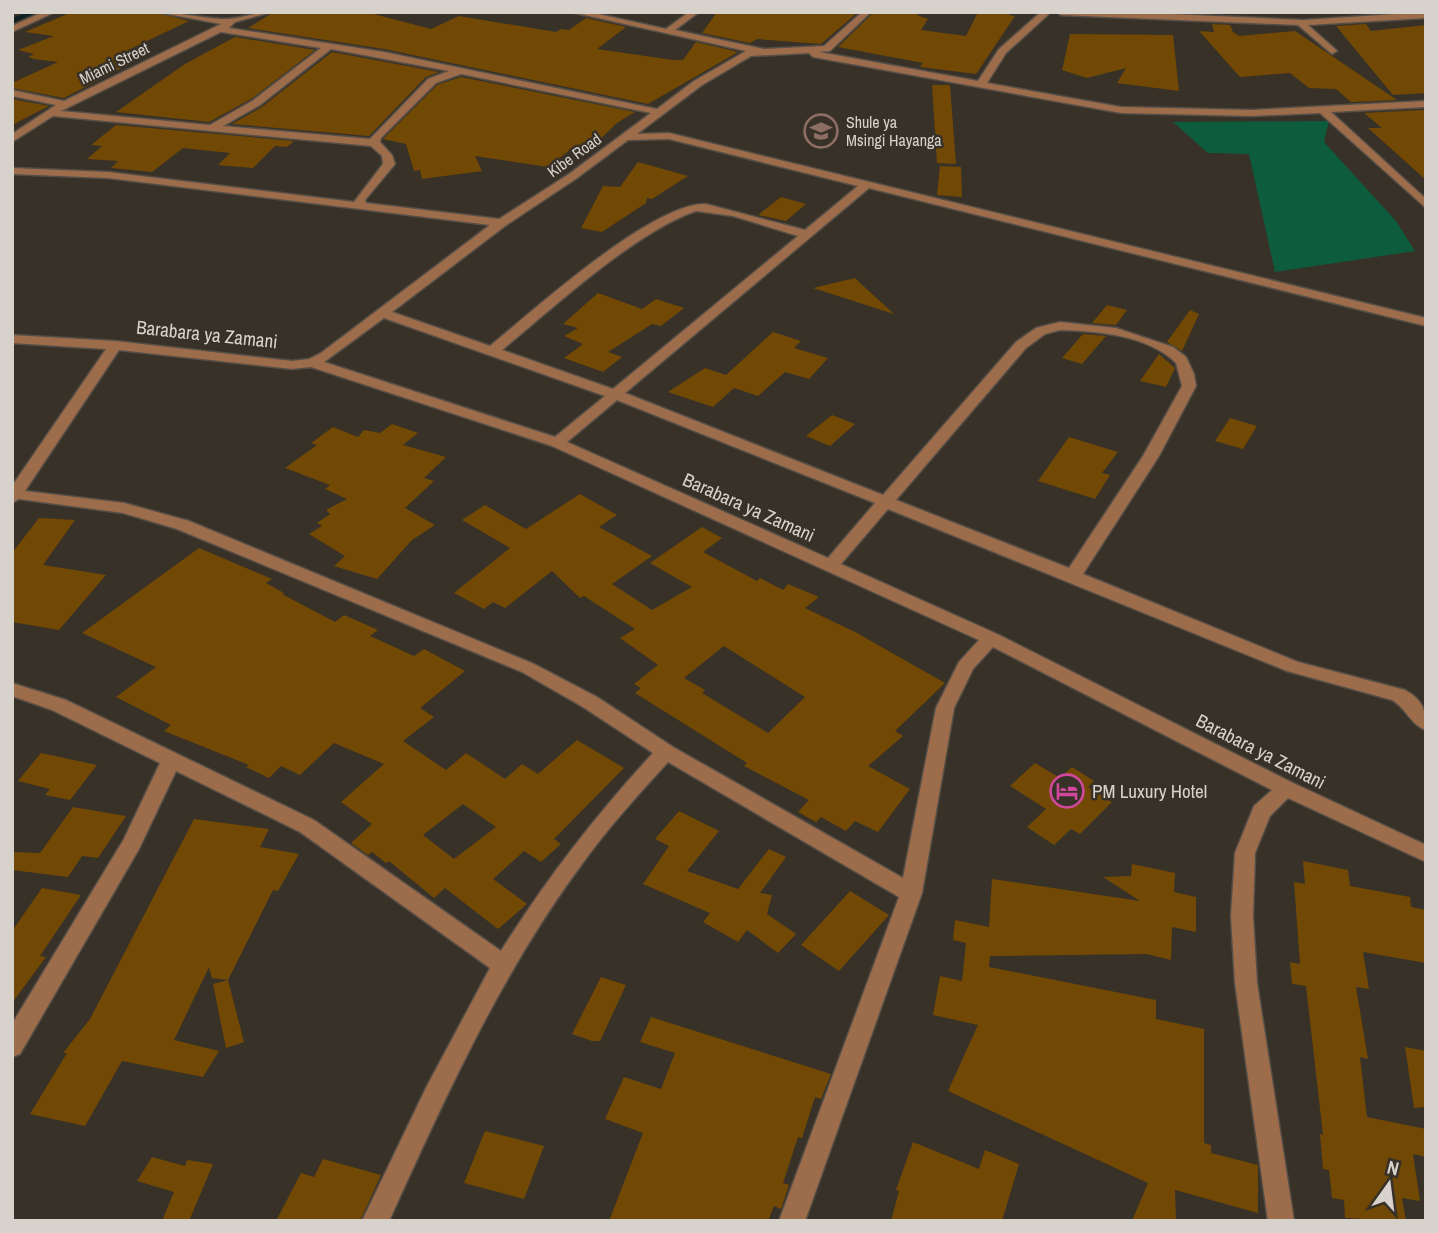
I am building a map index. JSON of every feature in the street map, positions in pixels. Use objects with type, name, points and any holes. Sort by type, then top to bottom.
[{"type":"street","points":[[12,29],[51,12]]},
{"type":"street","points":[[161,12],[233,22],[267,12]]},
{"type":"street","points":[[575,12],[761,51]]},
{"type":"street","points":[[670,30],[695,12]]},
{"type":"street","name":"Kibe Road","points":[[312,363],[326,356],[501,223],[573,176],[728,65],[749,53],[816,51],[832,46],[867,12]]},
{"type":"street","points":[[981,85],[1002,51],[1047,12]]},
{"type":"street","points":[[1061,12],[1264,23],[1426,15]]},
{"type":"street","points":[[1264,23],[1270,12],[1304,23],[1332,51]]},
{"type":"street","name":"Miami Street","points":[[12,139],[65,104],[233,22]]},
{"type":"street","points":[[220,29],[331,45],[659,112]]},
{"type":"street","points":[[212,128],[256,103],[331,45]]},
{"type":"street","points":[[799,51],[1121,110],[1252,113],[1426,104]]},
{"type":"street","points":[[374,143],[382,129],[419,97],[432,81],[462,71]]},
{"type":"street","points":[[12,93],[65,104]]},
{"type":"street","points":[[1324,110],[1426,205]]},
{"type":"street","points":[[50,113],[374,143],[387,155],[389,164],[364,192],[359,201],[362,208]]},
{"type":"street","points":[[624,137],[668,136],[1426,322]]},
{"type":"street","points":[[12,171],[108,175],[501,223]]},
{"type":"street","points":[[557,443],[866,185]]},
{"type":"street","points":[[491,352],[607,261],[684,209],[703,207],[808,235]]},
{"type":"street","points":[[382,313],[616,395],[1073,576],[1293,667],[1398,695],[1409,701],[1426,723]]},
{"type":"street","points":[[830,566],[952,421],[1037,332],[1050,327],[1084,327],[1164,347],[1184,364],[1189,386],[1151,456],[1073,576]]},
{"type":"street","name":"Barabara ya Zamani","points":[[12,339],[115,345],[292,365],[312,363],[557,443],[991,638],[1286,788],[1426,854]]},
{"type":"street","points":[[115,345],[14,496],[124,508],[183,525],[528,668],[590,702],[666,752],[911,893]]},
{"type":"street","points":[[792,1221],[911,893],[945,708],[965,666],[991,638]]},
{"type":"street","points":[[12,689],[59,705],[307,826],[502,964]]},
{"type":"street","points":[[375,1221],[439,1086],[502,964],[583,845],[630,788],[666,752]]},
{"type":"street","points":[[12,1046],[132,843],[172,759]]},
{"type":"street","points":[[1281,1221],[1245,983],[1242,916],[1245,853],[1261,812],[1286,788]]},
{"type":"green space","points":[[1329,121],[1324,142],[1396,221],[1415,251],[1275,272],[1249,154],[1208,153],[1173,122]]},
{"type":"building","points":[[72,12],[155,12],[189,21],[124,52],[145,56],[64,98],[12,88],[12,83],[58,62],[34,59],[28,57],[34,54],[18,50],[54,36],[25,32]]},
{"type":"building","points":[[274,12],[366,12],[431,29],[459,16],[556,32],[561,29],[569,30],[586,18],[626,27],[597,49],[673,60],[683,60],[696,42],[738,52],[648,104],[384,49],[248,28]]},
{"type":"building","points":[[717,12],[858,12],[821,44],[757,39],[750,43],[702,33]]},
{"type":"building","points":[[874,12],[919,12],[917,15],[928,19],[921,30],[966,36],[977,14],[1010,12],[1009,15],[1015,16],[976,74],[920,67],[923,63],[838,47]]},
{"type":"building","points":[[1212,24],[1230,25],[1233,32],[1239,36],[1295,31],[1397,100],[1351,102],[1336,89],[1309,88],[1290,73],[1240,77],[1199,31],[1214,32]]},
{"type":"building","points":[[1366,24],[1371,31],[1426,25],[1426,93],[1393,95],[1336,26]]},
{"type":"building","points":[[1070,34],[1173,35],[1179,91],[1117,83],[1126,68],[1087,78],[1062,70]]},
{"type":"building","points":[[235,37],[315,50],[251,99],[209,122],[116,112],[185,64]]},
{"type":"building","points":[[332,52],[439,72],[426,77],[369,136],[232,124],[262,107]]},
{"type":"building","points":[[461,77],[635,112],[617,123],[590,149],[575,146],[548,167],[475,156],[482,171],[422,179],[420,170],[414,171],[406,144],[383,139],[437,85]]},
{"type":"building","points":[[932,85],[950,85],[956,164],[937,163]]},
{"type":"building","points":[[12,99],[49,106],[12,125]]},
{"type":"building","points":[[1426,112],[1426,180],[1368,128],[1382,128],[1364,113]]},
{"type":"building","points":[[116,125],[294,141],[287,147],[275,146],[253,168],[218,165],[230,153],[183,148],[152,172],[111,168],[118,161],[87,159],[102,146],[91,145]]},
{"type":"building","points":[[638,162],[688,176],[652,199],[647,198],[646,203],[602,232],[581,228],[603,186],[620,187]]},
{"type":"building","points":[[940,166],[961,167],[962,197],[937,195]]},
{"type":"building","points":[[781,197],[806,204],[786,221],[758,215]]},
{"type":"building","points":[[855,278],[859,282],[894,314],[813,288]]},
{"type":"building","points":[[598,293],[642,309],[656,299],[684,308],[661,326],[652,324],[608,352],[622,357],[603,372],[564,358],[583,344],[564,336],[578,328],[563,324]]},
{"type":"building","points":[[1107,305],[1127,310],[1116,325],[1092,323]]},
{"type":"building","points":[[1190,310],[1199,314],[1182,351],[1167,342]]},
{"type":"building","points":[[773,332],[801,341],[794,348],[828,358],[809,379],[785,372],[758,396],[734,388],[713,407],[668,392],[705,368],[726,375]]},
{"type":"building","points":[[1083,334],[1106,336],[1082,364],[1062,358]]},
{"type":"building","points":[[1159,354],[1175,368],[1166,387],[1140,381]]},
{"type":"building","points":[[832,415],[855,424],[830,446],[806,436]]},
{"type":"building","points":[[1230,418],[1257,426],[1243,449],[1215,441]]},
{"type":"building","points":[[392,424],[418,433],[403,445],[446,457],[424,478],[434,481],[405,508],[435,525],[412,540],[377,579],[334,566],[345,556],[309,534],[322,526],[317,523],[330,514],[326,510],[347,499],[325,489],[330,485],[285,468],[317,445],[311,443],[333,427],[358,437],[364,430],[380,433]]},
{"type":"building","points":[[1069,437],[1118,452],[1102,473],[1110,475],[1095,499],[1038,481]]},
{"type":"building","points":[[580,494],[617,515],[599,527],[652,556],[612,584],[652,610],[692,587],[650,563],[702,527],[722,538],[703,552],[757,581],[760,578],[783,590],[788,584],[819,597],[805,608],[857,633],[945,683],[895,731],[903,736],[868,766],[910,789],[878,832],[855,821],[846,831],[821,817],[816,822],[798,812],[809,800],[744,766],[747,763],[635,693],[641,688],[634,684],[658,665],[620,638],[635,629],[584,596],[580,598],[552,571],[505,608],[493,602],[484,609],[454,593],[510,548],[462,520],[485,505],[526,529]],"holes":[[[724,646],[805,697],[768,733],[702,693],[705,690],[684,678]]]},
{"type":"building","points":[[39,518],[75,520],[43,565],[106,575],[59,630],[12,622],[12,553]]},
{"type":"building","points":[[199,548],[272,579],[266,583],[335,622],[344,615],[378,630],[370,636],[414,656],[424,649],[465,671],[420,708],[434,717],[403,741],[446,770],[466,753],[505,779],[522,764],[538,774],[577,740],[624,768],[554,839],[561,844],[541,862],[524,851],[493,879],[527,904],[498,929],[445,888],[434,898],[389,861],[386,863],[372,852],[368,855],[351,843],[372,824],[341,802],[384,764],[334,743],[300,775],[281,766],[269,778],[246,767],[249,765],[164,731],[171,725],[116,697],[156,667],[82,633]],"holes":[[[463,804],[496,827],[454,859],[423,835]]]},
{"type":"building","points":[[41,753],[97,765],[70,800],[45,795],[50,789],[18,781]]},
{"type":"building","points":[[1035,763],[1060,778],[1072,767],[1094,781],[1088,787],[1112,802],[1080,834],[1071,829],[1054,845],[1027,827],[1046,809],[1010,786]]},
{"type":"building","points":[[73,807],[126,816],[98,858],[82,856],[68,877],[12,870],[12,852],[40,853]]},
{"type":"building","points":[[679,811],[719,831],[687,871],[738,889],[769,849],[786,857],[760,893],[772,895],[767,914],[796,934],[778,953],[747,930],[738,942],[703,922],[710,913],[643,884],[669,846],[655,839]]},
{"type":"building","points":[[194,819],[269,829],[260,847],[299,854],[278,891],[273,890],[228,980],[212,978],[209,967],[174,1040],[219,1051],[203,1077],[122,1061],[85,1126],[30,1114],[67,1053],[63,1053],[90,1019]]},
{"type":"building","points":[[1303,861],[1348,870],[1350,886],[1410,897],[1411,907],[1426,910],[1426,963],[1363,952],[1369,989],[1356,987],[1368,1059],[1360,1057],[1367,1117],[1426,1129],[1426,1157],[1413,1154],[1420,1201],[1402,1198],[1406,1221],[1345,1218],[1344,1200],[1332,1198],[1329,1170],[1323,1169],[1320,1134],[1323,1135],[1306,986],[1292,984],[1290,962],[1300,964],[1294,882],[1305,884]]},
{"type":"building","points":[[1132,864],[1175,873],[1174,892],[1196,897],[1196,932],[1172,927],[1171,960],[1146,954],[990,956],[989,967],[1156,1000],[1156,1019],[1204,1029],[1204,1143],[1211,1145],[1211,1153],[1258,1165],[1258,1213],[1175,1190],[1176,1221],[1132,1221],[1148,1183],[948,1091],[978,1025],[933,1015],[940,976],[962,981],[966,943],[953,940],[955,920],[989,927],[992,879],[1140,901],[1103,877],[1131,876]]},
{"type":"building","points":[[42,888],[81,895],[40,956],[46,957],[12,1003],[12,931]]},
{"type":"building","points":[[850,891],[889,915],[839,971],[801,945]]},
{"type":"building","points":[[601,977],[626,985],[600,1041],[592,1041],[572,1034]]},
{"type":"building","points":[[228,980],[244,1042],[226,1048],[213,984]]},
{"type":"building","points":[[651,1017],[831,1074],[821,1099],[815,1097],[802,1138],[798,1137],[783,1183],[789,1185],[781,1209],[774,1206],[768,1221],[609,1221],[643,1133],[605,1119],[624,1077],[661,1089],[675,1053],[640,1042]]},
{"type":"building","points":[[1405,1047],[1426,1051],[1426,1107],[1414,1108]]},
{"type":"building","points":[[485,1131],[544,1146],[524,1199],[464,1183]]},
{"type":"building","points":[[913,1142],[979,1169],[985,1150],[1019,1164],[1002,1221],[891,1221],[899,1191],[896,1190]]},
{"type":"building","points":[[152,1157],[185,1166],[187,1160],[213,1164],[189,1221],[162,1221],[174,1192],[137,1181]]},
{"type":"building","points":[[323,1159],[381,1175],[360,1221],[276,1221],[301,1173],[314,1177]]},
{"type":"waterway","points":[[12,21],[32,12]]},
{"type":"place","name":"Shule ya Msingi Hayanga","points":[[821,131]]},
{"type":"place","name":"PM Luxury Hotel","points":[[1067,791]]}]
